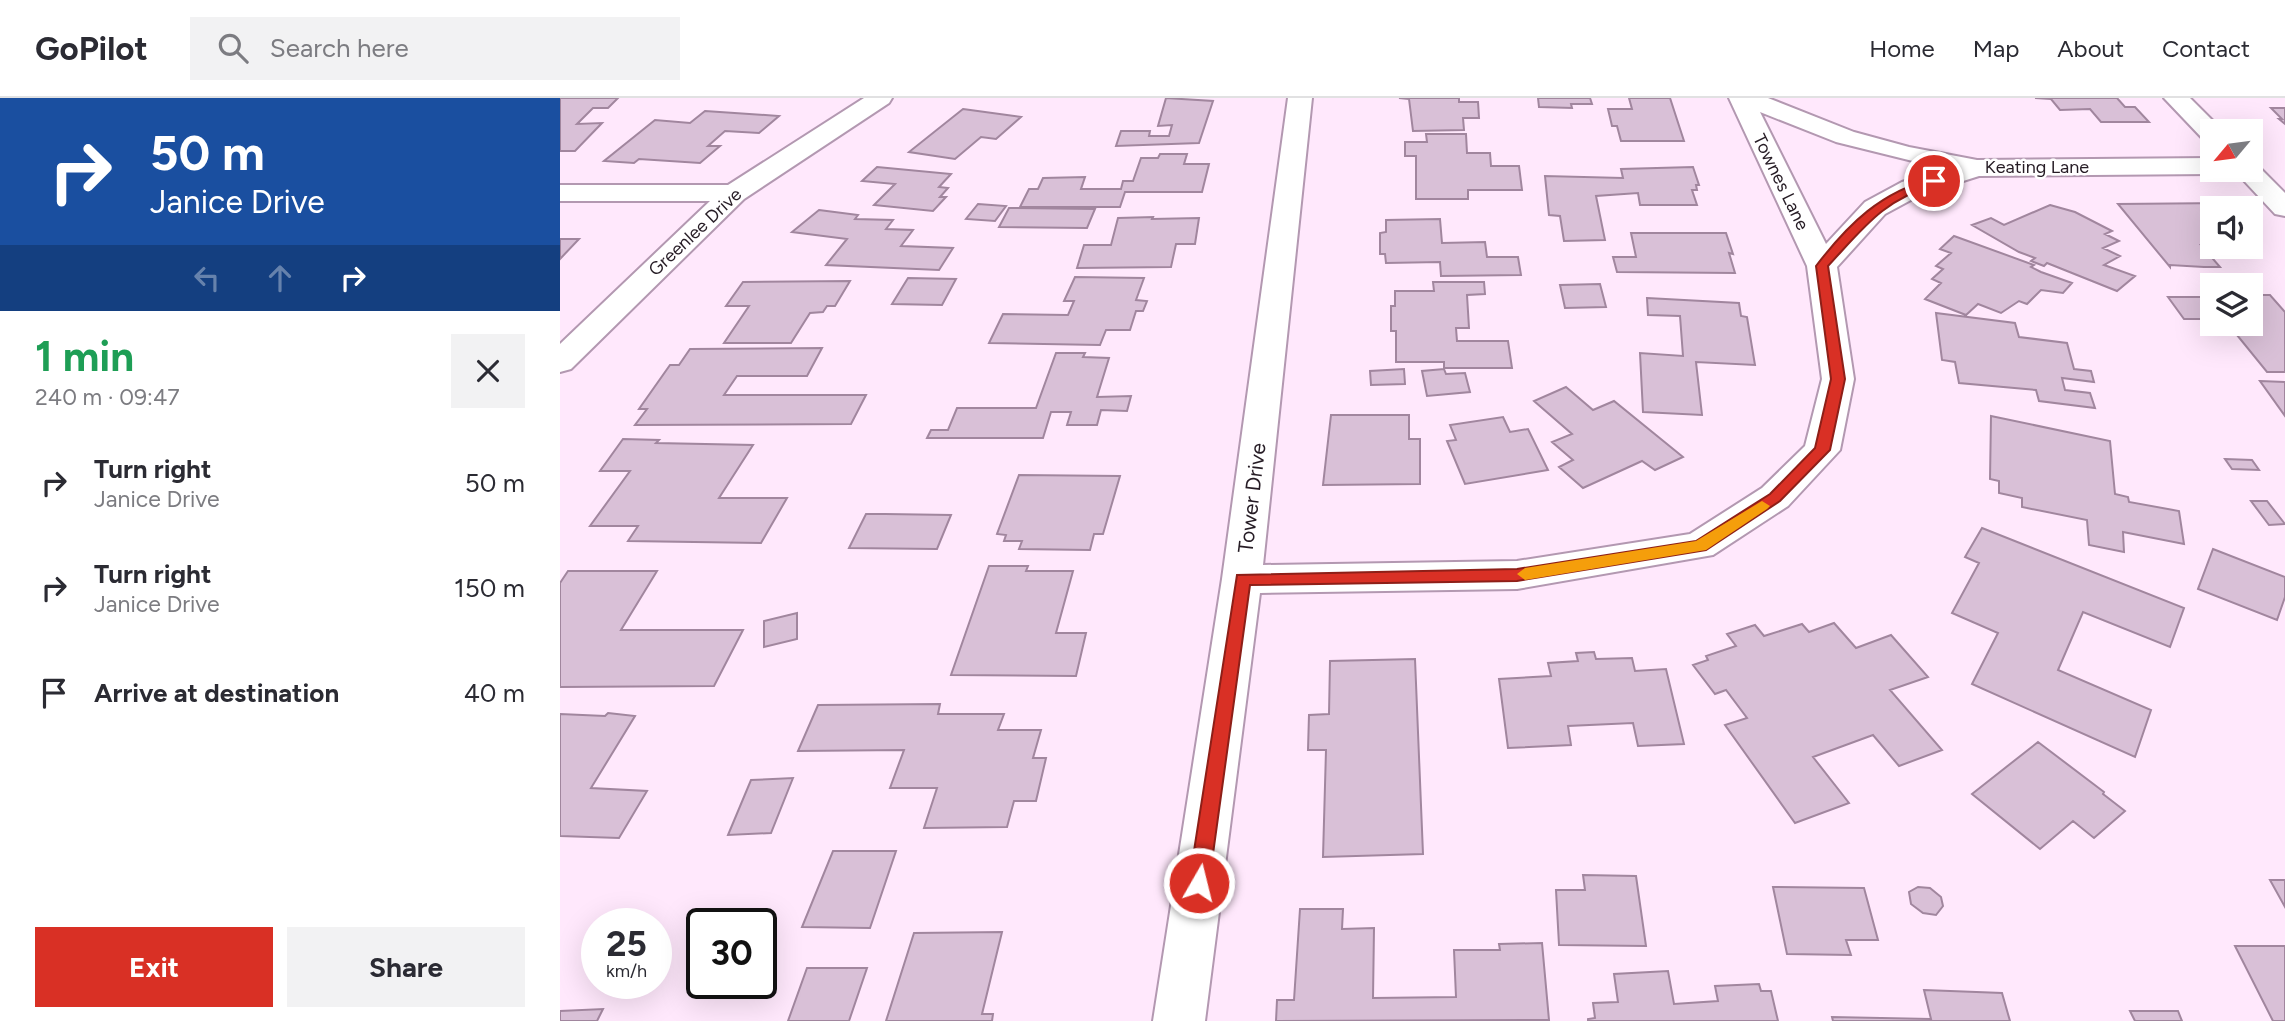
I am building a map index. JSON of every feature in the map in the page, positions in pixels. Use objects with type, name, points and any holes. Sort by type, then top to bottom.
[{"type":"street","name":"Greenlee Drive","points":[[560,362],[734,192],[880,98]]},
{"type":"street","name":"Tower Drive","points":[[1179,1021],[1242,579],[1300,98]]},
{"type":"street","name":"Townes Lane","points":[[1242,579],[1517,575],[1700,546],[1775,497],[1822,450],[1838,379],[1822,266],[1744,98]]},
{"type":"street","name":"Keating Lane","points":[[1744,98],[1845,137],[1906,154],[1978,168],[2200,166]]},
{"type":"street","points":[[2176,98],[2200,122]]},
{"type":"street","points":[[1822,266],[1875,208],[1912,188],[1978,168]]},
{"type":"street","points":[[2263,176],[2285,208]]},
{"type":"street","points":[[560,194],[734,192]]},
{"type":"building","points":[[560,98],[618,98],[608,108],[593,108],[577,124],[602,123],[575,151],[560,151]]},
{"type":"building","points":[[1166,98],[1213,101],[1199,143],[1116,146],[1121,131],[1150,131],[1149,136],[1169,136],[1172,125],[1158,126]]},
{"type":"building","points":[[1399,98],[1459,98],[1459,102],[1478,102],[1479,118],[1463,118],[1464,130],[1413,131],[1409,99]]},
{"type":"building","points":[[1538,98],[1590,98],[1592,104],[1571,104],[1572,108],[1539,107]]},
{"type":"building","points":[[1629,98],[1670,98],[1684,141],[1621,141],[1617,126],[1612,126],[1608,109],[1632,109]]},
{"type":"building","points":[[2035,98],[2117,98],[2125,107],[2135,107],[2149,122],[2101,122],[2090,109],[2060,110],[2051,99]]},
{"type":"building","points":[[2271,108],[2285,108],[2285,124],[2279,119],[2282,119]]},
{"type":"building","points":[[963,109],[1021,117],[996,139],[981,137],[955,159],[909,152]]},
{"type":"building","points":[[705,111],[779,116],[759,133],[725,131],[708,146],[720,146],[700,163],[639,159],[634,163],[604,161],[655,120],[690,123]]},
{"type":"building","points":[[1426,134],[1466,134],[1467,153],[1490,153],[1491,166],[1519,166],[1522,190],[1468,190],[1468,199],[1416,199],[1416,156],[1405,156],[1405,142],[1427,142]]},
{"type":"building","points":[[1160,154],[1187,154],[1184,164],[1209,164],[1202,192],[1125,192],[1120,207],[1020,207],[1029,189],[1038,189],[1043,178],[1085,177],[1081,189],[1121,189],[1123,181],[1133,181],[1141,158],[1158,158]]},
{"type":"building","points":[[877,167],[951,174],[939,187],[948,188],[940,197],[946,197],[933,211],[874,205],[895,184],[862,181]]},
{"type":"building","points":[[1693,167],[1699,185],[1696,185],[1697,190],[1692,190],[1697,205],[1640,205],[1638,193],[1596,196],[1605,240],[1564,241],[1560,216],[1549,215],[1545,176],[1623,178],[1621,169]]},
{"type":"building","points":[[2200,203],[2200,259],[2213,259],[2220,267],[2170,267],[2118,204]]},
{"type":"building","points":[[978,204],[1006,206],[995,221],[966,219]]},
{"type":"building","points":[[2050,205],[2075,212],[2112,231],[2105,234],[2119,241],[2103,248],[2120,256],[2104,265],[2135,276],[2117,291],[2047,263],[2044,266],[2031,261],[2035,258],[2019,252],[1972,225],[1991,218],[2004,225]]},
{"type":"building","points":[[1009,208],[1095,209],[1087,228],[999,227]]},
{"type":"building","points":[[819,210],[858,215],[855,219],[893,220],[886,229],[913,230],[901,246],[953,248],[939,270],[826,265],[847,239],[792,232]]},
{"type":"building","points":[[1153,217],[1152,219],[1199,218],[1195,244],[1176,244],[1171,267],[1077,268],[1084,245],[1111,245],[1118,218]]},
{"type":"building","points":[[1440,219],[1442,243],[1485,242],[1487,257],[1518,257],[1521,275],[1441,276],[1440,262],[1386,263],[1385,254],[1380,254],[1380,233],[1386,232],[1386,220]]},
{"type":"building","points":[[1631,233],[1726,233],[1733,254],[1729,253],[1735,273],[1617,272],[1613,257],[1636,257]]},
{"type":"building","points":[[1954,236],[2034,265],[2031,267],[2072,283],[2063,293],[2041,290],[2027,304],[2019,301],[2001,313],[1978,304],[1966,315],[1925,299],[1941,283],[1932,279],[1943,269],[1936,266],[1951,253],[1940,249]]},
{"type":"building","points":[[560,239],[579,239],[560,259]]},
{"type":"building","points":[[1075,277],[1144,278],[1136,300],[1147,301],[1143,311],[1136,311],[1130,330],[1106,330],[1100,345],[989,343],[1003,314],[1068,315],[1074,301],[1064,301]]},
{"type":"building","points":[[908,278],[956,279],[942,305],[892,304]]},
{"type":"building","points":[[850,281],[835,306],[827,306],[823,312],[810,313],[791,343],[724,343],[749,306],[726,306],[743,282]]},
{"type":"building","points":[[1433,282],[1484,282],[1485,294],[1467,295],[1469,328],[1456,328],[1457,341],[1508,341],[1512,368],[1444,368],[1444,362],[1396,362],[1396,331],[1391,331],[1391,306],[1395,306],[1395,291],[1434,291]]},
{"type":"building","points":[[1600,284],[1606,307],[1565,308],[1560,285]]},
{"type":"building","points":[[2263,295],[2270,295],[2285,312],[2285,372],[2267,372],[2238,336],[2263,336]]},
{"type":"building","points":[[2168,297],[2200,297],[2200,319],[2184,319]]},
{"type":"building","points":[[1647,298],[1739,303],[1741,316],[1747,317],[1755,365],[1696,362],[1702,415],[1643,412],[1640,353],[1683,356],[1680,316],[1648,315]]},
{"type":"building","points":[[1936,313],[2015,323],[2019,337],[2067,343],[2074,369],[2091,371],[2094,382],[2062,378],[2065,390],[2090,393],[2095,408],[2039,401],[2036,390],[1959,383],[1955,362],[1942,360]]},
{"type":"building","points":[[822,348],[807,376],[737,376],[724,395],[866,395],[851,424],[635,425],[647,409],[639,409],[670,365],[679,365],[690,349]]},
{"type":"building","points":[[1056,353],[1085,353],[1083,357],[1109,358],[1097,397],[1131,396],[1127,411],[1101,410],[1097,425],[1067,425],[1071,412],[1051,412],[1043,438],[927,438],[931,430],[948,430],[957,408],[1036,408]]},
{"type":"building","points":[[1404,369],[1405,384],[1371,385],[1370,371]]},
{"type":"building","points":[[1444,369],[1446,374],[1465,373],[1470,392],[1427,396],[1422,371]]},
{"type":"building","points":[[2260,381],[2285,382],[2285,416]]},
{"type":"building","points":[[1566,387],[1593,410],[1614,401],[1683,457],[1655,470],[1642,461],[1583,488],[1559,467],[1573,460],[1552,442],[1572,434],[1534,401]]},
{"type":"building","points":[[1331,415],[1409,415],[1409,439],[1420,439],[1420,484],[1323,485]]},
{"type":"building","points":[[1991,416],[2110,441],[2115,494],[2128,497],[2129,502],[2179,511],[2184,544],[2123,532],[2124,552],[2089,545],[2087,520],[2022,507],[2022,498],[1999,493],[1999,481],[1990,479]]},
{"type":"building","points":[[1503,417],[1510,432],[1528,429],[1548,470],[1465,484],[1447,441],[1456,440],[1450,425]]},
{"type":"building","points":[[623,439],[659,440],[656,443],[753,445],[719,498],[787,498],[761,543],[628,541],[638,526],[590,526],[630,471],[600,471]]},
{"type":"building","points":[[2225,459],[2252,460],[2259,470],[2232,469]]},
{"type":"building","points":[[1019,475],[1120,476],[1103,534],[1094,534],[1090,550],[1019,549],[1022,541],[1004,541],[1006,535],[997,534]]},
{"type":"building","points":[[2251,501],[2267,501],[2285,524],[2269,525]]},
{"type":"building","points":[[866,514],[951,515],[937,549],[849,548]]},
{"type":"building","points":[[1982,528],[2184,608],[2170,647],[2083,612],[2058,670],[2151,710],[2135,757],[1972,684],[1998,633],[1952,613],[1979,563],[1965,557]]},
{"type":"building","points":[[2213,549],[2285,577],[2285,597],[2277,620],[2198,589]]},
{"type":"building","points":[[989,566],[1028,566],[1026,571],[1073,571],[1056,633],[1086,633],[1076,676],[951,675]]},
{"type":"building","points":[[568,571],[657,571],[621,630],[743,630],[714,686],[560,687],[560,583]]},
{"type":"building","points":[[797,613],[797,639],[764,647],[764,621]]},
{"type":"building","points":[[1834,623],[1856,648],[1891,635],[1928,677],[1890,690],[1942,750],[1899,766],[1873,735],[1813,757],[1849,803],[1795,823],[1725,725],[1747,718],[1726,690],[1715,694],[1693,665],[1708,660],[1706,656],[1736,646],[1727,634],[1755,625],[1764,636],[1802,624],[1809,632]]},
{"type":"building","points":[[1594,652],[1596,659],[1632,658],[1635,671],[1666,669],[1684,744],[1638,746],[1633,723],[1568,726],[1571,745],[1508,748],[1499,679],[1551,676],[1548,663],[1578,661],[1576,653]]},
{"type":"building","points":[[1415,659],[1423,854],[1323,857],[1326,750],[1308,750],[1309,715],[1329,714],[1330,661]]},
{"type":"building","points":[[940,704],[938,714],[1004,714],[998,730],[1041,730],[1033,758],[1046,758],[1036,801],[1014,801],[1007,827],[924,828],[937,788],[890,788],[904,750],[798,751],[818,705]]},
{"type":"building","points":[[608,713],[635,716],[591,788],[647,791],[619,838],[560,836],[560,714],[605,716]]},
{"type":"building","points":[[2038,742],[2125,811],[2094,838],[2073,821],[2040,849],[1972,794]]},
{"type":"building","points":[[793,778],[771,833],[728,835],[751,780]]},
{"type":"building","points":[[833,851],[896,851],[870,928],[802,927]]},
{"type":"building","points":[[1583,875],[1636,876],[1646,946],[1559,945],[1556,890],[1585,890]]},
{"type":"building","points":[[2270,880],[2285,880],[2285,907]]},
{"type":"building","points":[[1773,887],[1864,888],[1878,940],[1846,940],[1851,955],[1787,954]]},
{"type":"building","points":[[1918,887],[1930,888],[1941,897],[1943,906],[1936,915],[1923,913],[1911,904],[1909,892]]},
{"type":"building","points":[[1300,909],[1343,909],[1342,929],[1374,928],[1373,998],[1456,997],[1454,950],[1500,950],[1499,944],[1542,943],[1549,1020],[1276,1021],[1277,1000],[1294,1000]]},
{"type":"building","points":[[1002,932],[982,1014],[993,1014],[992,1021],[886,1021],[914,933]]},
{"type":"building","points":[[2235,946],[2285,946],[2285,1021],[2273,1021]]},
{"type":"building","points":[[807,968],[867,968],[849,1021],[788,1021]]},
{"type":"building","points":[[1668,971],[1674,1004],[1718,1001],[1715,986],[1759,984],[1761,991],[1771,991],[1778,1021],[1588,1021],[1595,1018],[1593,1003],[1618,1002],[1614,974]]},
{"type":"building","points":[[1924,990],[2002,993],[2010,1021],[1833,1021],[1832,1017],[1931,1019]]},
{"type":"building","points":[[603,1009],[597,1021],[560,1021],[560,1011]]},
{"type":"building","points":[[2130,1011],[2178,1011],[2182,1021],[2135,1021]]},
{"type":"slow traffic","points":[[1525,574],[1700,546],[1762,506]]},
{"type":"route","points":[[1199,883],[1242,579],[1517,575],[1700,546],[1775,497],[1822,450],[1838,379],[1822,266],[1875,208],[1912,188],[1934,181]]}]
